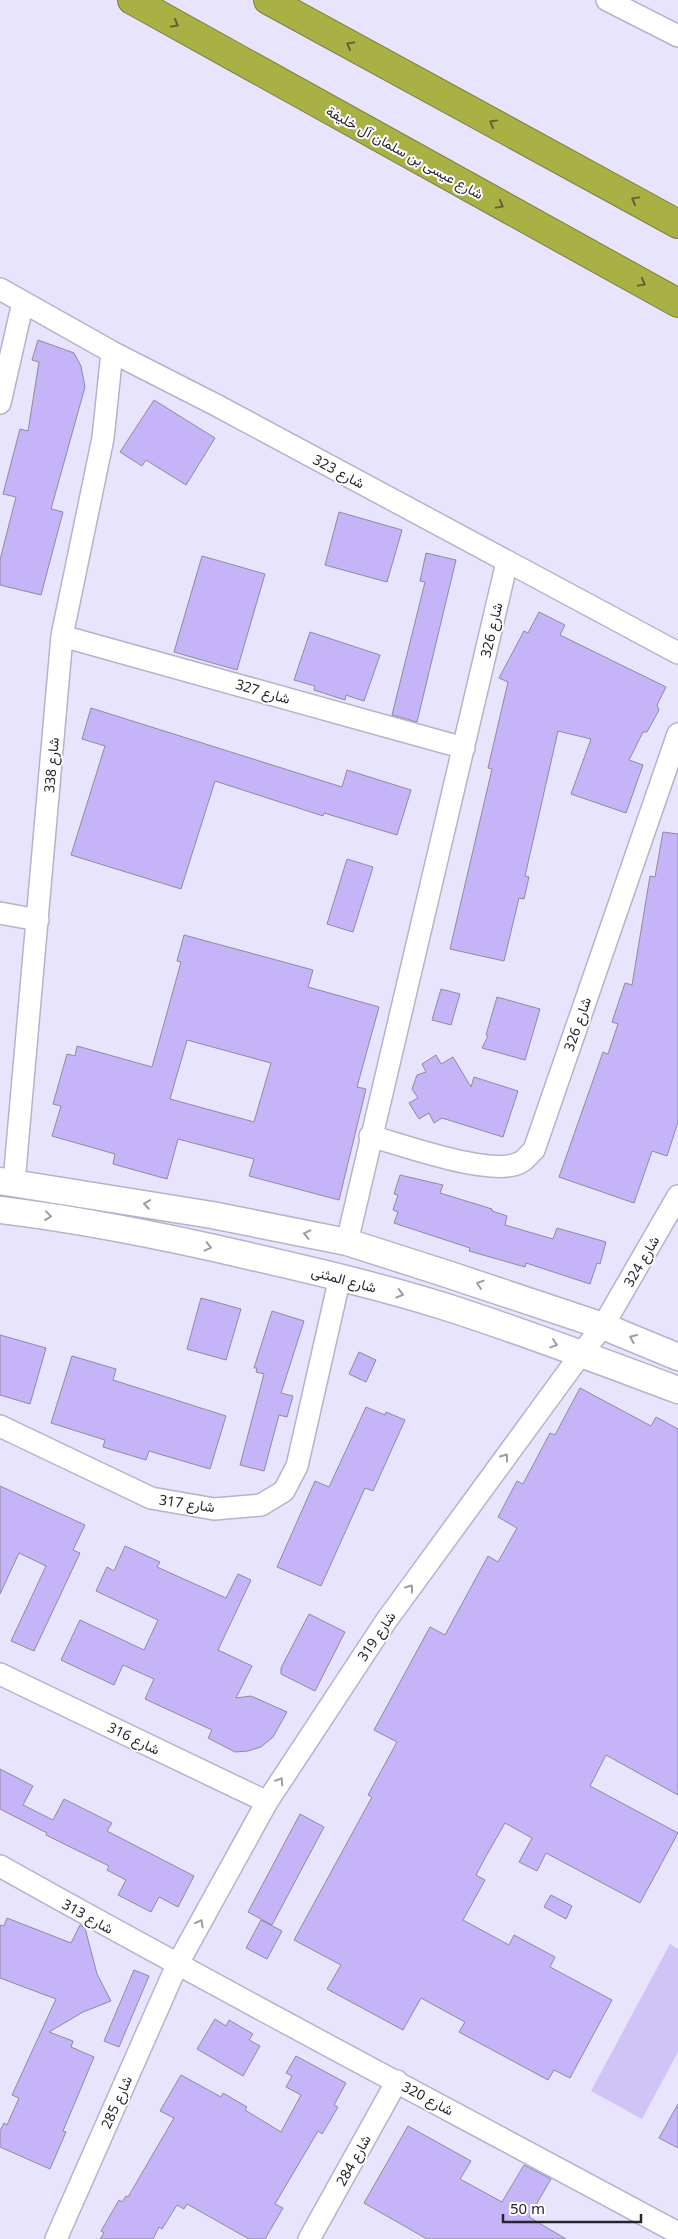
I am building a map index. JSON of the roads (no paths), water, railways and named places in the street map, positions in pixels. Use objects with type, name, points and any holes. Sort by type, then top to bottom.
[{"type":"highway","name":"شارع عيسى بن سلمان آل خليفة","points":[[132,0],[678,303]]},
{"type":"highway","points":[[268,0],[678,224]]},
{"type":"street","points":[[607,0],[678,36]]},
{"type":"street","name":"شارع 323","points":[[0,289],[112,352],[241,418],[678,653]]},
{"type":"street","points":[[0,403],[23,302]]},
{"type":"street","name":"شارع 338","points":[[7,1181],[38,920],[62,636],[103,438],[112,352]]},
{"type":"street","name":"شارع 326","points":[[347,1242],[370,1136],[507,562]]},
{"type":"street","name":"شارع 327","points":[[62,636],[464,748]]},
{"type":"street","name":"شارع 326","points":[[370,1136],[483,1167],[504,1167],[520,1163],[534,1150],[678,734]]},
{"type":"street","points":[[0,913],[38,920]]},
{"type":"street","points":[[7,1181],[212,1215],[347,1242],[603,1326],[678,1357]]},
{"type":"street","name":"شارع 324","points":[[603,1326],[678,1196]]},
{"type":"street","name":"شارع المثنى","points":[[0,1210],[56,1216],[169,1238],[340,1277],[443,1306],[678,1390]]},
{"type":"street","name":"شارع 317","points":[[0,1426],[152,1498],[214,1509],[261,1505],[284,1491],[297,1466],[340,1277]]},
{"type":"street","name":"شارع 319","points":[[177,1965],[267,1802],[386,1621],[603,1326]]},
{"type":"street","name":"شارع 316","points":[[0,1674],[267,1802]]},
{"type":"street","name":"شارع 313","points":[[0,1866],[177,1965]]},
{"type":"street","name":"شارع 320","points":[[177,1965],[397,2081],[678,2234]]},
{"type":"street","name":"شارع 285","points":[[56,2239],[177,1965]]},
{"type":"street","name":"شارع 284","points":[[309,2239],[397,2081]]}]
